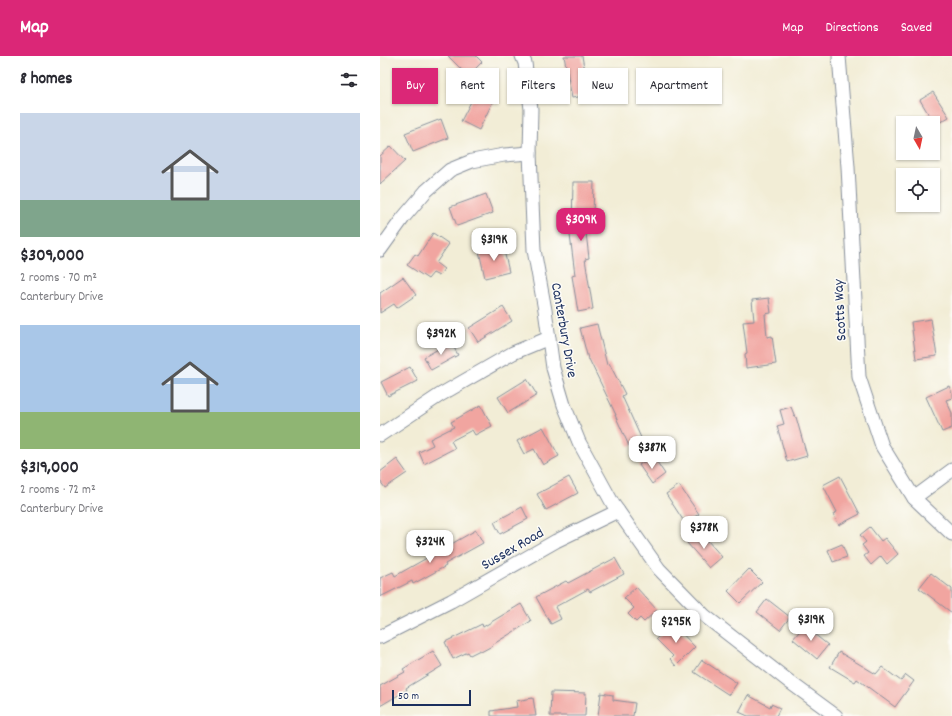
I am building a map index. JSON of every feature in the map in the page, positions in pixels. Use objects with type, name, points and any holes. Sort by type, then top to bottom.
[{"type":"street","name":"Canterbury Drive","points":[[522,56],[525,63],[531,109],[530,153],[534,250],[553,368],[564,405],[579,442],[618,512],[659,569],[705,616],[836,716]]},
{"type":"street","name":"Scotts Way","points":[[839,56],[848,167],[859,377],[882,446],[914,498],[952,534]]},
{"type":"street","points":[[380,250],[403,218],[426,191],[450,170],[472,161],[504,155],[530,153]]},
{"type":"street","points":[[380,435],[440,395],[513,353],[549,338]]},
{"type":"street","points":[[914,498],[952,470]]},
{"type":"street","name":"Sussex Road","points":[[380,637],[451,602],[556,541],[618,512]]},
{"type":"building","points":[[448,56],[476,56],[482,62],[476,68],[460,68]]},
{"type":"building","points":[[564,56],[582,56],[584,68],[578,68],[578,97],[572,98],[570,88],[570,68],[566,68]]},
{"type":"building","points":[[933,92],[949,117],[940,122],[940,116],[930,116],[920,100]]},
{"type":"building","points":[[470,104],[492,104],[479,130],[461,121]]},
{"type":"building","points":[[441,119],[448,138],[413,152],[405,133]]},
{"type":"building","points":[[391,146],[405,161],[380,184],[380,156]]},
{"type":"building","points":[[573,182],[594,182],[593,216],[584,216],[589,258],[585,259],[593,309],[578,312],[572,276],[575,275],[569,227],[572,227]]},
{"type":"building","points":[[486,194],[493,213],[457,226],[450,207]]},
{"type":"building","points":[[433,233],[449,244],[436,263],[444,269],[439,276],[433,273],[428,279],[407,265],[415,254],[418,256]]},
{"type":"building","points":[[503,246],[509,272],[485,278],[479,251]]},
{"type":"building","points":[[403,277],[416,295],[397,308],[394,304],[380,313],[380,293]]},
{"type":"building","points":[[769,298],[771,313],[765,314],[767,337],[772,336],[776,364],[746,368],[745,354],[747,353],[743,322],[754,321],[752,300]]},
{"type":"building","points":[[503,307],[512,321],[478,342],[469,328]]},
{"type":"building","points":[[931,319],[937,356],[916,359],[911,322]]},
{"type":"building","points":[[597,324],[607,365],[609,363],[625,394],[622,396],[642,440],[629,446],[616,415],[588,359],[580,328]]},
{"type":"building","points":[[451,342],[458,355],[431,370],[424,357]]},
{"type":"building","points":[[410,367],[418,381],[388,396],[381,382]]},
{"type":"building","points":[[527,379],[537,395],[508,413],[498,397]]},
{"type":"building","points":[[949,386],[952,393],[952,398],[946,400],[952,413],[952,428],[942,432],[926,397]]},
{"type":"building","points":[[481,405],[492,426],[475,435],[472,430],[451,441],[455,448],[424,464],[419,452],[433,445],[430,439],[454,427],[451,422]]},
{"type":"building","points":[[791,407],[796,417],[807,456],[787,462],[777,426],[784,424],[780,410]]},
{"type":"building","points":[[543,427],[559,456],[543,465],[534,449],[524,454],[517,441]]},
{"type":"building","points":[[653,456],[665,474],[652,484],[639,465]]},
{"type":"building","points":[[397,459],[407,473],[385,488],[380,481],[380,472]]},
{"type":"building","points":[[840,476],[860,514],[839,525],[833,514],[837,512],[823,485]]},
{"type":"building","points":[[569,477],[578,493],[546,510],[537,494]]},
{"type":"building","points":[[679,485],[699,514],[685,523],[666,494]]},
{"type":"building","points":[[522,507],[528,519],[500,534],[494,522]]},
{"type":"building","points":[[870,527],[881,541],[885,538],[898,554],[887,564],[881,556],[871,565],[864,556],[868,553],[862,545],[866,542],[860,535]]},
{"type":"building","points":[[476,530],[483,543],[413,584],[412,581],[380,597],[380,578],[393,572],[395,576]]},
{"type":"building","points":[[700,532],[722,557],[709,568],[687,543]]},
{"type":"building","points":[[842,544],[847,557],[833,562],[828,550]]},
{"type":"building","points":[[615,558],[624,574],[590,592],[588,589],[555,607],[561,619],[551,624],[536,597],[566,581],[568,583]]},
{"type":"building","points":[[749,569],[762,582],[740,603],[728,591]]},
{"type":"building","points":[[931,573],[952,589],[952,613],[919,588]]},
{"type":"building","points":[[636,587],[657,610],[644,622],[640,618],[636,622],[628,614],[634,608],[624,598]]},
{"type":"building","points":[[767,599],[790,617],[780,630],[757,612]]},
{"type":"building","points":[[521,604],[531,621],[481,652],[480,650],[470,655],[468,652],[453,659],[445,642],[482,624],[483,627]]},
{"type":"building","points":[[672,623],[695,647],[676,666],[670,659],[673,656],[656,639]]},
{"type":"building","points":[[804,626],[828,645],[817,659],[793,639]]},
{"type":"building","points":[[433,651],[442,666],[380,706],[380,686],[405,672],[403,669]]},
{"type":"building","points":[[839,652],[876,674],[882,667],[901,681],[906,675],[914,681],[895,707],[857,679],[855,682],[830,667]]},
{"type":"building","points":[[702,660],[737,683],[729,695],[694,672]]},
{"type":"building","points":[[551,692],[586,693],[585,716],[550,716]]},
{"type":"building","points":[[601,693],[613,695],[613,700],[635,703],[633,716],[598,716]]},
{"type":"building","points":[[748,695],[770,707],[771,704],[780,708],[776,716],[748,716],[739,712]]},
{"type":"building","points":[[533,698],[536,716],[491,716],[491,711],[517,707],[516,701]]}]
